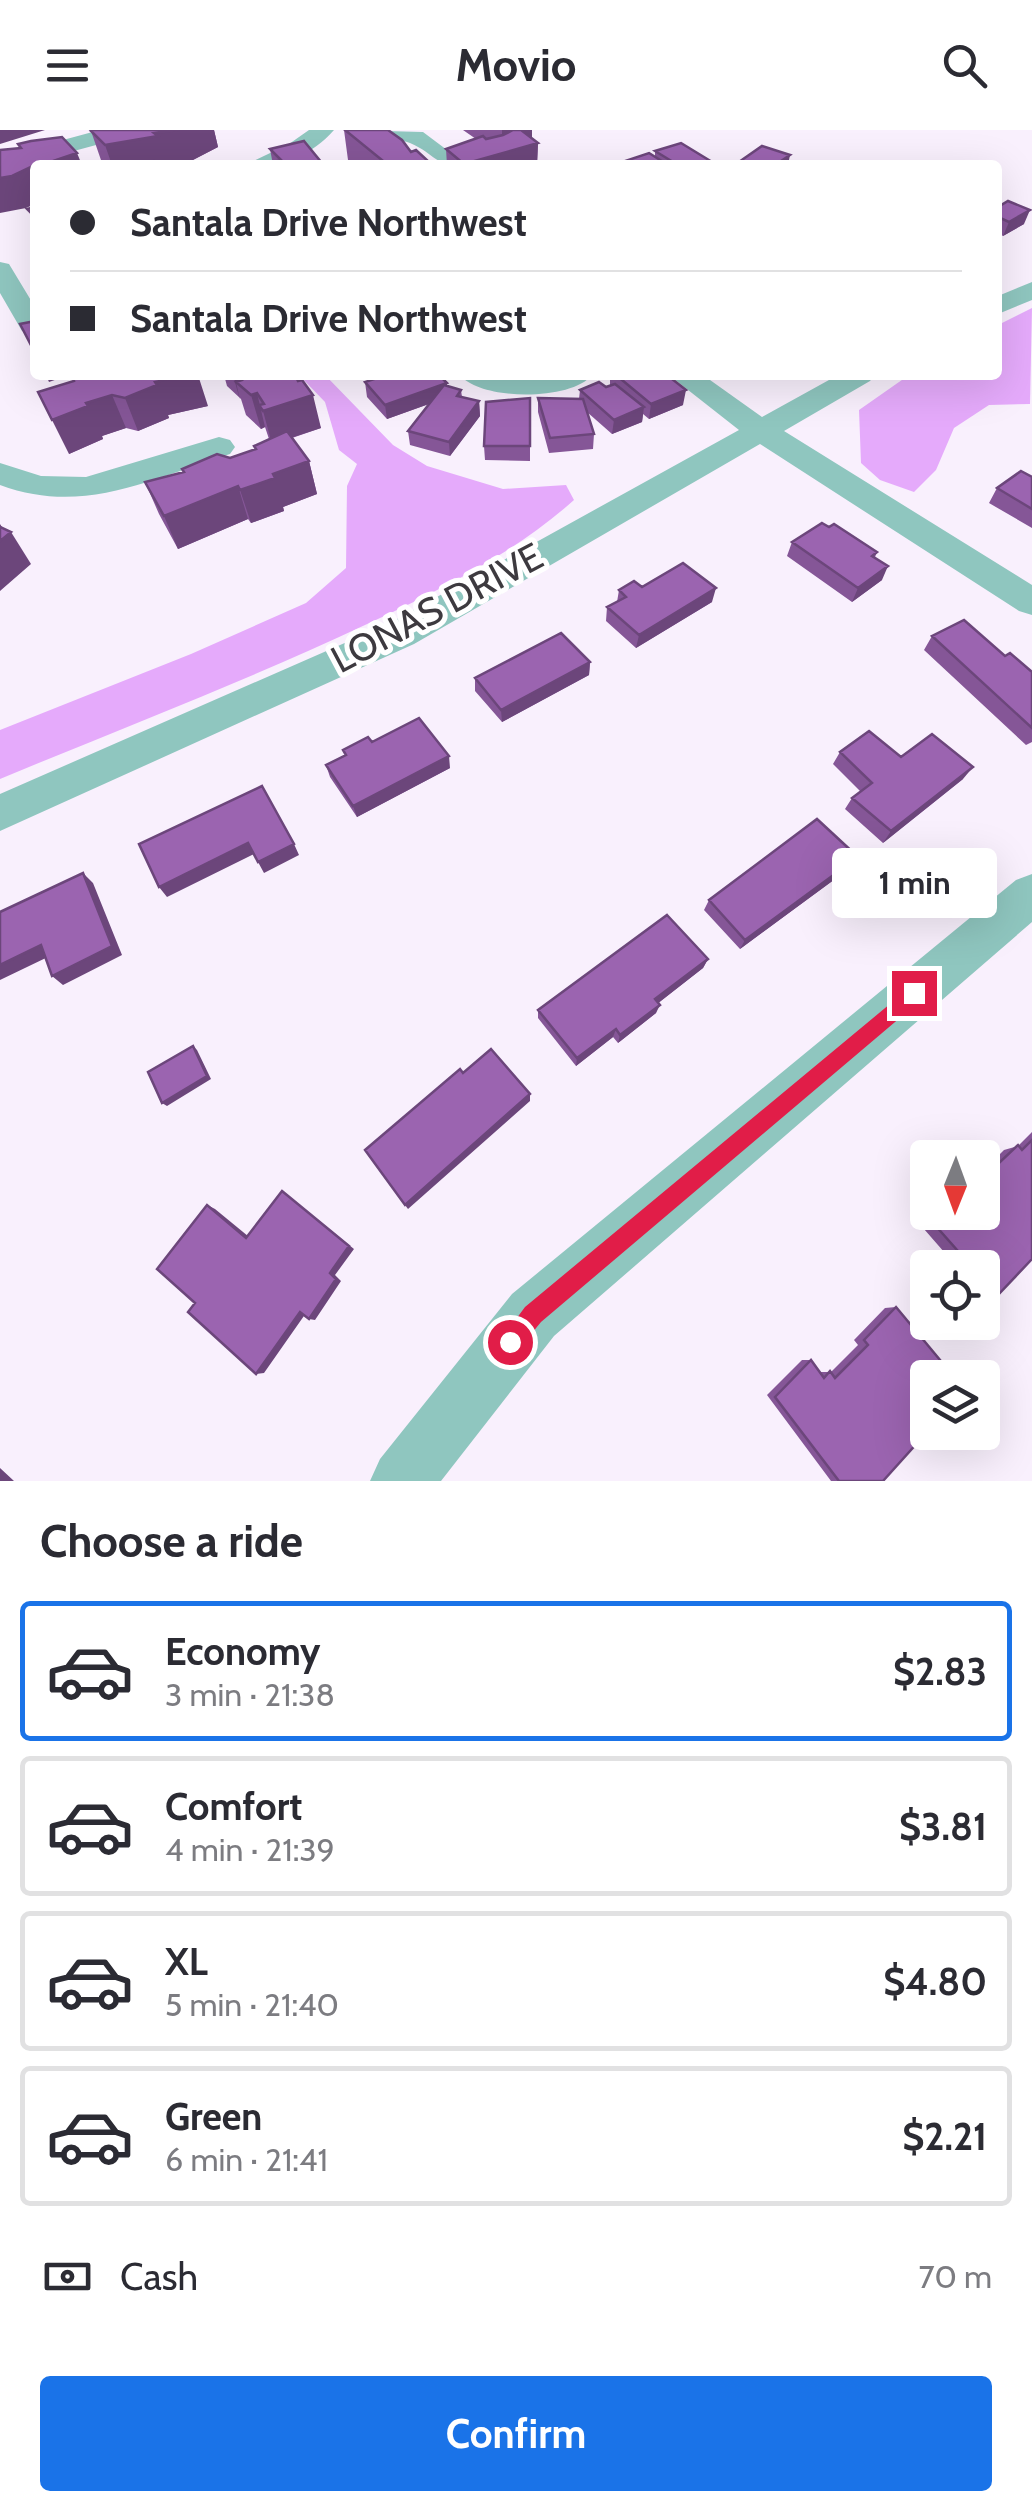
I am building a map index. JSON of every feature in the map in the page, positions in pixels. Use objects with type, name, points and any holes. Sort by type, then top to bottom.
[{"type":"street","points":[[0,164],[125,130]]},
{"type":"street","points":[[269,160],[298,149],[323,130]]},
{"type":"street","points":[[359,130],[421,133],[451,160]]},
{"type":"street","points":[[0,270],[30,321]]},
{"type":"street","points":[[1002,304],[1032,290]]},
{"type":"street","points":[[486,380],[526,388],[557,380]]},
{"type":"street","points":[[691,380],[758,429],[1032,602]]},
{"type":"street","name":"LONAS DRIVE","points":[[0,813],[401,634],[851,380]]},
{"type":"street","points":[[0,473],[38,487],[87,488],[220,447]]},
{"type":"street","points":[[402,1481],[533,1314],[1032,894]]},
{"type":"shaded area","points":[[1032,308],[1030,404],[989,405],[954,428],[936,470],[914,492],[880,480],[861,463],[859,410],[902,380],[1002,380],[1002,323]]},
{"type":"shaded area","points":[[304,380],[330,380],[393,445],[427,466],[503,489],[566,485],[574,500],[526,538],[420,599],[275,666],[0,779],[0,730],[191,654],[306,603],[346,568],[347,486],[357,464],[339,450],[325,402]]},
{"type":"building","points":[[179,130],[105,145],[91,131]]},
{"type":"building","points":[[345,130],[388,130],[411,152],[416,150],[427,160],[382,160]]},
{"type":"building","points":[[521,130],[538,143],[478,160],[459,160],[446,149],[483,136],[486,139]]},
{"type":"building","points":[[62,137],[77,153],[56,160],[30,160],[30,167],[0,178],[0,150],[21,148],[18,144]]},
{"type":"building","points":[[304,141],[320,160],[281,160],[270,149]]},
{"type":"building","points":[[681,143],[709,160],[670,160],[655,151]]},
{"type":"building","points":[[762,146],[790,155],[782,160],[742,160]]},
{"type":"building","points":[[649,153],[660,160],[628,160]]},
{"type":"building","points":[[1008,201],[1030,210],[1009,222],[1002,219],[1002,205]]},
{"type":"building","points":[[30,322],[30,343],[20,324]]},
{"type":"building","points":[[164,380],[125,398],[112,395],[86,403],[88,406],[52,420],[38,392],[74,381]]},
{"type":"building","points":[[302,380],[313,395],[263,411],[259,405],[264,404],[257,393],[251,395],[236,382]]},
{"type":"building","points":[[444,380],[447,383],[385,405],[365,382]]},
{"type":"building","points":[[622,380],[673,380],[686,390],[651,404]]},
{"type":"building","points":[[599,382],[606,387],[615,384],[644,407],[614,420],[580,390]]},
{"type":"building","points":[[444,385],[461,390],[457,396],[479,401],[449,442],[408,431]]},
{"type":"building","points":[[530,398],[530,446],[484,446],[486,402]]},
{"type":"building","points":[[538,398],[583,399],[594,434],[550,438]]},
{"type":"building","points":[[287,431],[309,461],[273,474],[275,478],[240,490],[238,486],[164,516],[145,482],[184,472],[182,469],[217,454],[230,458],[256,449],[254,446]]},
{"type":"building","points":[[1021,471],[1032,477],[1032,509],[997,488]]},
{"type":"building","points":[[822,523],[829,527],[834,524],[877,552],[872,556],[888,566],[858,588],[792,542]]},
{"type":"building","points":[[0,527],[11,532],[0,541]]},
{"type":"building","points":[[683,563],[716,588],[639,635],[607,607],[626,597],[619,590],[634,581],[642,587]]},
{"type":"building","points":[[964,620],[1005,656],[1010,653],[1032,672],[1032,728],[932,636]]},
{"type":"building","points":[[561,633],[590,662],[501,710],[475,678]]},
{"type":"building","points":[[419,718],[449,756],[353,806],[326,765],[346,755],[343,750],[368,737],[372,742]]},
{"type":"building","points":[[869,731],[901,757],[932,734],[973,767],[891,831],[852,798],[872,783],[840,752]]},
{"type":"building","points":[[262,786],[294,844],[258,862],[248,843],[159,887],[139,844]]},
{"type":"building","points":[[817,819],[858,857],[745,940],[709,900]]},
{"type":"building","points":[[83,873],[112,946],[52,976],[41,945],[0,965],[0,912]]},
{"type":"building","points":[[667,915],[708,959],[655,999],[660,1005],[620,1035],[616,1029],[577,1058],[538,1010]]},
{"type":"building","points":[[193,1046],[207,1076],[162,1103],[148,1072]]},
{"type":"building","points":[[491,1049],[530,1094],[405,1205],[365,1150],[460,1069],[463,1073]]},
{"type":"building","points":[[1032,1140],[1032,1259],[1000,1293],[1000,1250],[957,1250],[939,1230],[1000,1230],[1000,1162],[1018,1145],[1022,1150]]},
{"type":"building","points":[[282,1191],[349,1246],[330,1273],[336,1279],[309,1319],[300,1312],[256,1374],[188,1312],[195,1303],[157,1269],[207,1205],[246,1238]]},
{"type":"building","points":[[896,1307],[910,1324],[910,1340],[923,1340],[940,1360],[910,1360],[911,1450],[883,1481],[839,1481],[775,1397],[811,1360],[824,1378],[830,1371],[835,1378],[868,1345],[864,1340]]},
{"type":"route","points":[[510,1342],[533,1314],[914,993]]}]
